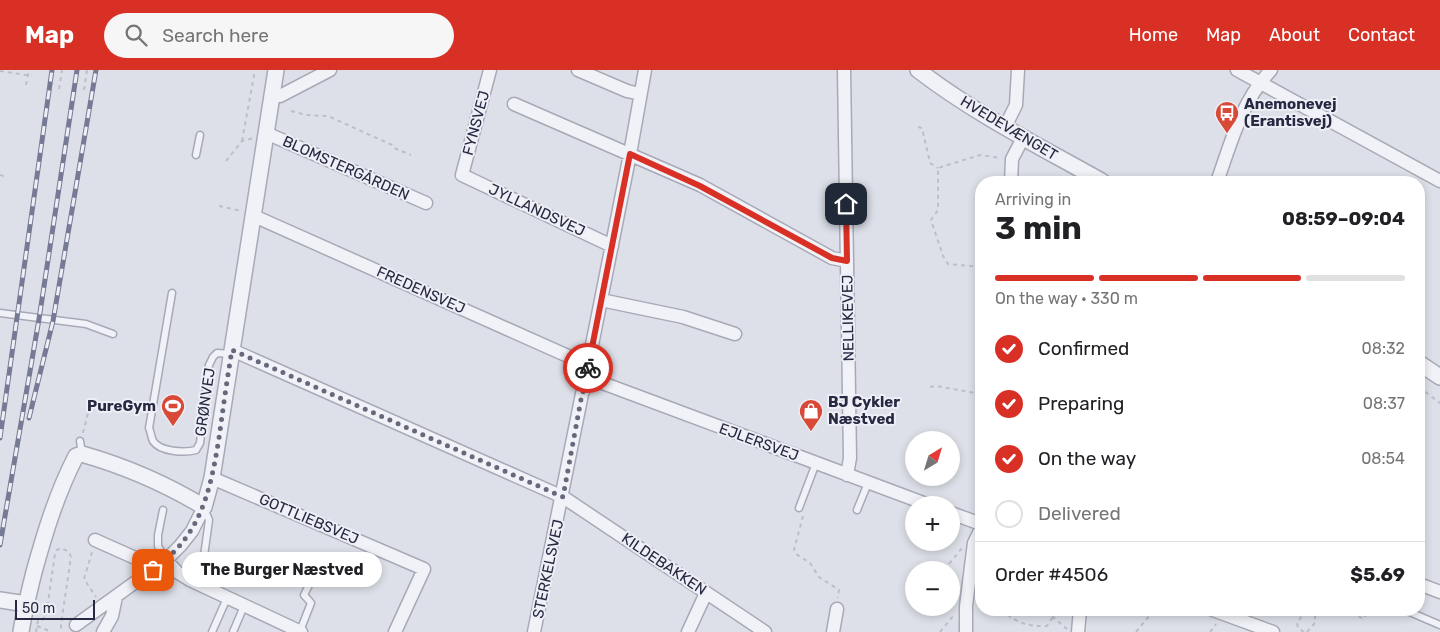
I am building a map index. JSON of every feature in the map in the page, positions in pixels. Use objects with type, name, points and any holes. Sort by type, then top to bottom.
[{"type":"street","name":"GRØNVEJ","points":[[76,625],[166,560],[192,531],[204,507],[212,478],[276,70]]},
{"type":"street","points":[[272,95],[280,96],[330,70]]},
{"type":"street","name":"FYNSVEJ","points":[[462,175],[490,70]]},
{"type":"street","points":[[578,70],[626,92],[640,94]]},
{"type":"street","name":"STERKELSVEJ","points":[[534,632],[563,497],[582,394],[589,378],[588,365],[645,70]]},
{"type":"street","name":"NELLIKEVEJ","points":[[844,70],[850,458],[848,475]]},
{"type":"street","name":"HVEDEVÆNGET","points":[[918,70],[952,94],[1023,138],[1093,176]]},
{"type":"street","points":[[1006,127],[1016,105],[1018,70]]},
{"type":"street","points":[[1237,70],[1440,181]]},
{"type":"street","points":[[1219,176],[1241,115],[1259,82],[1271,70]]},
{"type":"street","points":[[514,104],[700,186],[832,258],[847,261]]},
{"type":"street","name":"BLOMSTERGÅRDEN","points":[[266,133],[426,203]]},
{"type":"street","points":[[1011,176],[1012,159],[1023,138]]},
{"type":"street","name":"JYLLANDSVEJ","points":[[462,175],[612,246]]},
{"type":"street","name":"FREDENSVEJ","points":[[254,215],[588,365]]},
{"type":"street","points":[[600,300],[684,317],[735,334]]},
{"type":"street","name":"KILDEBAKKEN","points":[[232,352],[563,497],[765,632]]},
{"type":"street","points":[[1425,366],[1440,377]]},
{"type":"street","name":"EJLERSVEJ","points":[[589,378],[905,496]]},
{"type":"street","points":[[21,632],[22,603],[54,506],[81,448],[151,479],[204,507]]},
{"type":"street","name":"GOTTLIEBSVEJ","points":[[212,478],[424,568],[395,632]]},
{"type":"street","points":[[960,516],[975,522]]},
{"type":"street","points":[[95,540],[142,561],[153,570]]},
{"type":"street","points":[[966,632],[966,606],[975,541]]},
{"type":"street","points":[[166,560],[177,572],[200,585],[295,631]]},
{"type":"street","points":[[1425,586],[1440,592]]},
{"type":"street","points":[[688,632],[706,593]]},
{"type":"street","points":[[103,632],[112,616],[116,597]]},
{"type":"street","points":[[0,600],[22,603]]},
{"type":"street","points":[[833,632],[837,610]]},
{"type":"street","points":[[1078,632],[1079,616]]},
{"type":"street","points":[[1247,616],[1273,632]]},
{"type":"lane","points":[[196,156],[200,135]]},
{"type":"lane","name":"GRØNVEJ","points":[[172,293],[149,428],[154,441],[160,448],[188,453],[196,450],[200,443],[209,364],[218,353],[232,352]]},
{"type":"lane","points":[[0,313],[86,324],[112,334]]},
{"type":"lane","points":[[799,508],[816,463]]},
{"type":"lane","points":[[857,510],[868,482]]},
{"type":"lane","points":[[200,585],[209,520],[204,507]]},
{"type":"lane","points":[[163,510],[158,535],[158,546],[166,560]]},
{"type":"lane","points":[[295,631],[311,603],[304,595],[317,568]]},
{"type":"lane","points":[[212,632],[227,598]]},
{"type":"lane","points":[[233,632],[244,606]]},
{"type":"lane","points":[[1419,616],[1440,625]]},
{"type":"path","points":[[0,70],[32,76]]},
{"type":"path","points":[[26,86],[28,70]]},
{"type":"path","points":[[59,89],[62,70]]},
{"type":"path","points":[[84,90],[86,70]]},
{"type":"path","points":[[226,161],[242,142],[255,70]]},
{"type":"path","points":[[290,111],[306,115],[328,116],[379,138],[394,148],[411,155]]},
{"type":"path","points":[[918,127],[922,128],[930,163],[938,168],[980,155],[1012,159]]},
{"type":"path","points":[[938,168],[938,210],[931,220],[943,256],[948,264],[975,266]]},
{"type":"path","points":[[0,175],[7,177]]},
{"type":"path","points":[[220,206],[254,215]]},
{"type":"path","points":[[930,387],[936,386],[975,393]]},
{"type":"path","points":[[1425,392],[1440,404]]},
{"type":"path","points":[[81,448],[88,413]]},
{"type":"path","points":[[799,508],[803,515],[794,550],[796,554],[810,563],[819,577],[839,590],[837,610]]},
{"type":"path","points":[[95,540],[84,579],[103,606]]},
{"type":"path","points":[[37,632],[38,620],[42,620],[46,616],[55,554],[61,548],[66,549],[71,556],[61,632]]},
{"type":"path","points":[[941,632],[958,611],[966,606]]},
{"type":"path","points":[[1009,616],[1015,621],[1036,627],[1047,626],[1053,617],[1071,632]]},
{"type":"path","points":[[1136,632],[1149,616]]},
{"type":"path","points":[[1302,616],[1297,623],[1298,628],[1303,632],[1315,623],[1315,616]]},
{"type":"path","points":[[37,626],[52,632]]},
{"type":"railway","points":[[0,438],[52,70]]},
{"type":"railway","points":[[0,545],[39,319],[77,70]]},
{"type":"railway","points":[[29,418],[53,321],[96,70]]},
{"type":"way so far","points":[[153,570],[180,546],[192,531],[204,507],[212,478],[232,350],[563,497],[582,394],[589,378],[588,368]]},
{"type":"place","name":"Anemonevej (Erantisvej)","points":[[1227,134]]},
{"type":"place","name":"PureGym","points":[[173,427]]},
{"type":"place","name":"BJ Cykler Næstved","points":[[811,432]]},
{"type":"place","name":"The Burger Næstved","points":[[153,570]]},
{"type":"route","points":[[588,368],[630,154],[700,186],[832,258],[847,261],[846,204]]}]
